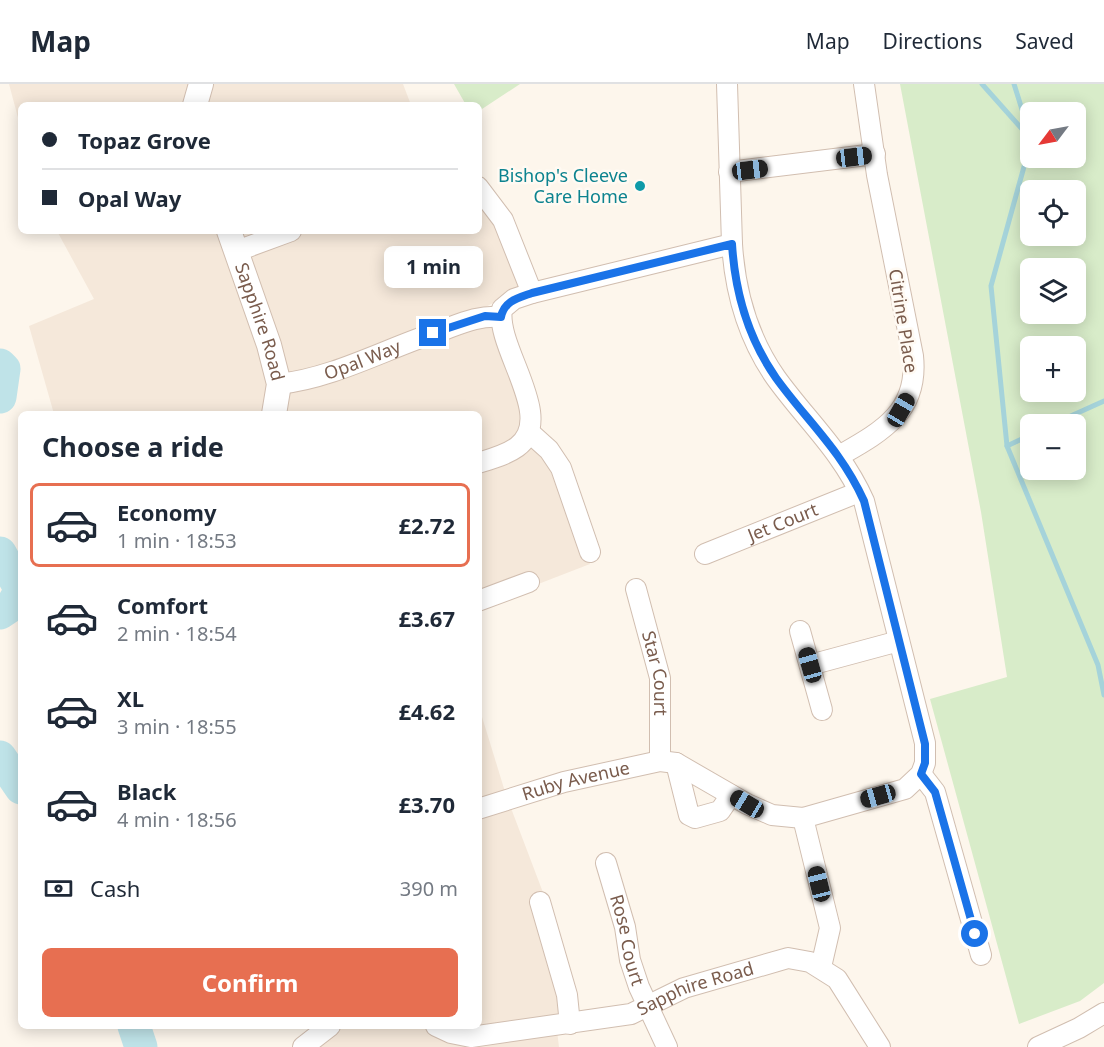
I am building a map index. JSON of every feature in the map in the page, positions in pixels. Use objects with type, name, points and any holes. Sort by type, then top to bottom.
[{"type":"street","points":[[196,102],[201,84]]},
{"type":"street","points":[[668,762],[772,815],[802,818],[905,789],[921,774],[926,753],[860,492],[822,432],[775,376],[753,337],[737,289],[732,244],[727,84]]},
{"type":"street","name":"Citrine Place","points":[[839,456],[880,432],[907,399],[914,378],[864,84]]},
{"type":"street","points":[[729,172],[875,154]]},
{"type":"street","points":[[482,192],[503,220],[532,293]]},
{"type":"street","points":[[233,241],[274,234]]},
{"type":"street","name":"Sapphire Road","points":[[233,241],[279,384],[274,411]]},
{"type":"street","points":[[482,461],[517,448],[529,432],[531,414],[501,328],[502,309],[508,303],[532,293],[732,244]]},
{"type":"street","name":"Opal Way","points":[[279,384],[303,381],[415,339],[485,316],[501,317]]},
{"type":"street","points":[[529,432],[549,450],[561,468],[590,552]]},
{"type":"street","name":"Jet Court","points":[[705,554],[860,492]]},
{"type":"street","points":[[482,600],[529,582]]},
{"type":"street","name":"Star Court","points":[[636,589],[660,678],[668,762]]},
{"type":"street","points":[[800,632],[822,710]]},
{"type":"street","points":[[810,665],[899,640]]},
{"type":"street","points":[[668,762],[689,815],[695,818],[720,811],[731,795]]},
{"type":"street","name":"Ruby Avenue","points":[[482,808],[564,783],[668,762]]},
{"type":"street","points":[[921,774],[935,792],[981,955]]},
{"type":"street","points":[[802,818],[830,928],[821,967]]},
{"type":"street","name":"Rose Court","points":[[606,863],[625,927],[630,960],[647,1008],[668,1047]]},
{"type":"street","points":[[540,902],[567,995],[570,1024]]},
{"type":"street","name":"Sapphire Road","points":[[440,1035],[471,1037],[613,1018],[647,1008],[684,987],[788,958],[821,967],[837,979],[880,1047]]},
{"type":"street","points":[[1038,1047],[1079,1028],[1104,1013]]},
{"type":"street","points":[[303,1047],[326,1029]]},
{"type":"shaded area","points":[[9,84],[403,84],[410,102],[18,102],[18,118]]},
{"type":"shaded area","points":[[482,204],[489,212],[525,284],[486,307],[519,399],[520,431],[543,453],[590,564],[482,606],[482,411],[53,411],[29,326],[94,299],[59,234],[482,234]]},
{"type":"shaded area","points":[[482,717],[506,795],[547,903],[575,1011],[555,1014],[559,1047],[296,1047],[317,1029],[482,1029]]},
{"type":"green space","points":[[454,84],[520,84],[482,109],[482,102],[464,102]]},
{"type":"green space","points":[[900,84],[1104,84],[1104,983],[1080,1001],[1019,1024],[930,699],[1007,677],[981,512]]},
{"type":"waterway","points":[[982,84],[1020,127]]},
{"type":"waterway","points":[[1014,84],[1020,103]]},
{"type":"waterway","points":[[1024,168],[991,286],[1007,446],[1098,665],[1104,695]]},
{"type":"waterway","points":[[0,365],[4,369],[0,397]]},
{"type":"waterway","points":[[1075,414],[1104,401]]},
{"type":"waterway","points":[[1007,446],[1020,440]]},
{"type":"waterway","points":[[0,553],[18,585]]},
{"type":"waterway","points":[[0,613],[12,605],[18,595]]},
{"type":"waterway","points":[[0,757],[18,784]]},
{"type":"waterway","points":[[135,1029],[141,1047]]},
{"type":"place","name":"Bishop's Cleeve Care Home","points":[[640,186]]},
{"type":"route","points":[[433,333],[485,316],[501,317],[502,309],[508,303],[532,293],[732,244],[737,289],[753,337],[764,359],[787,392],[822,432],[850,473],[864,501],[925,744],[925,763],[921,774],[935,792],[975,934]]}]
